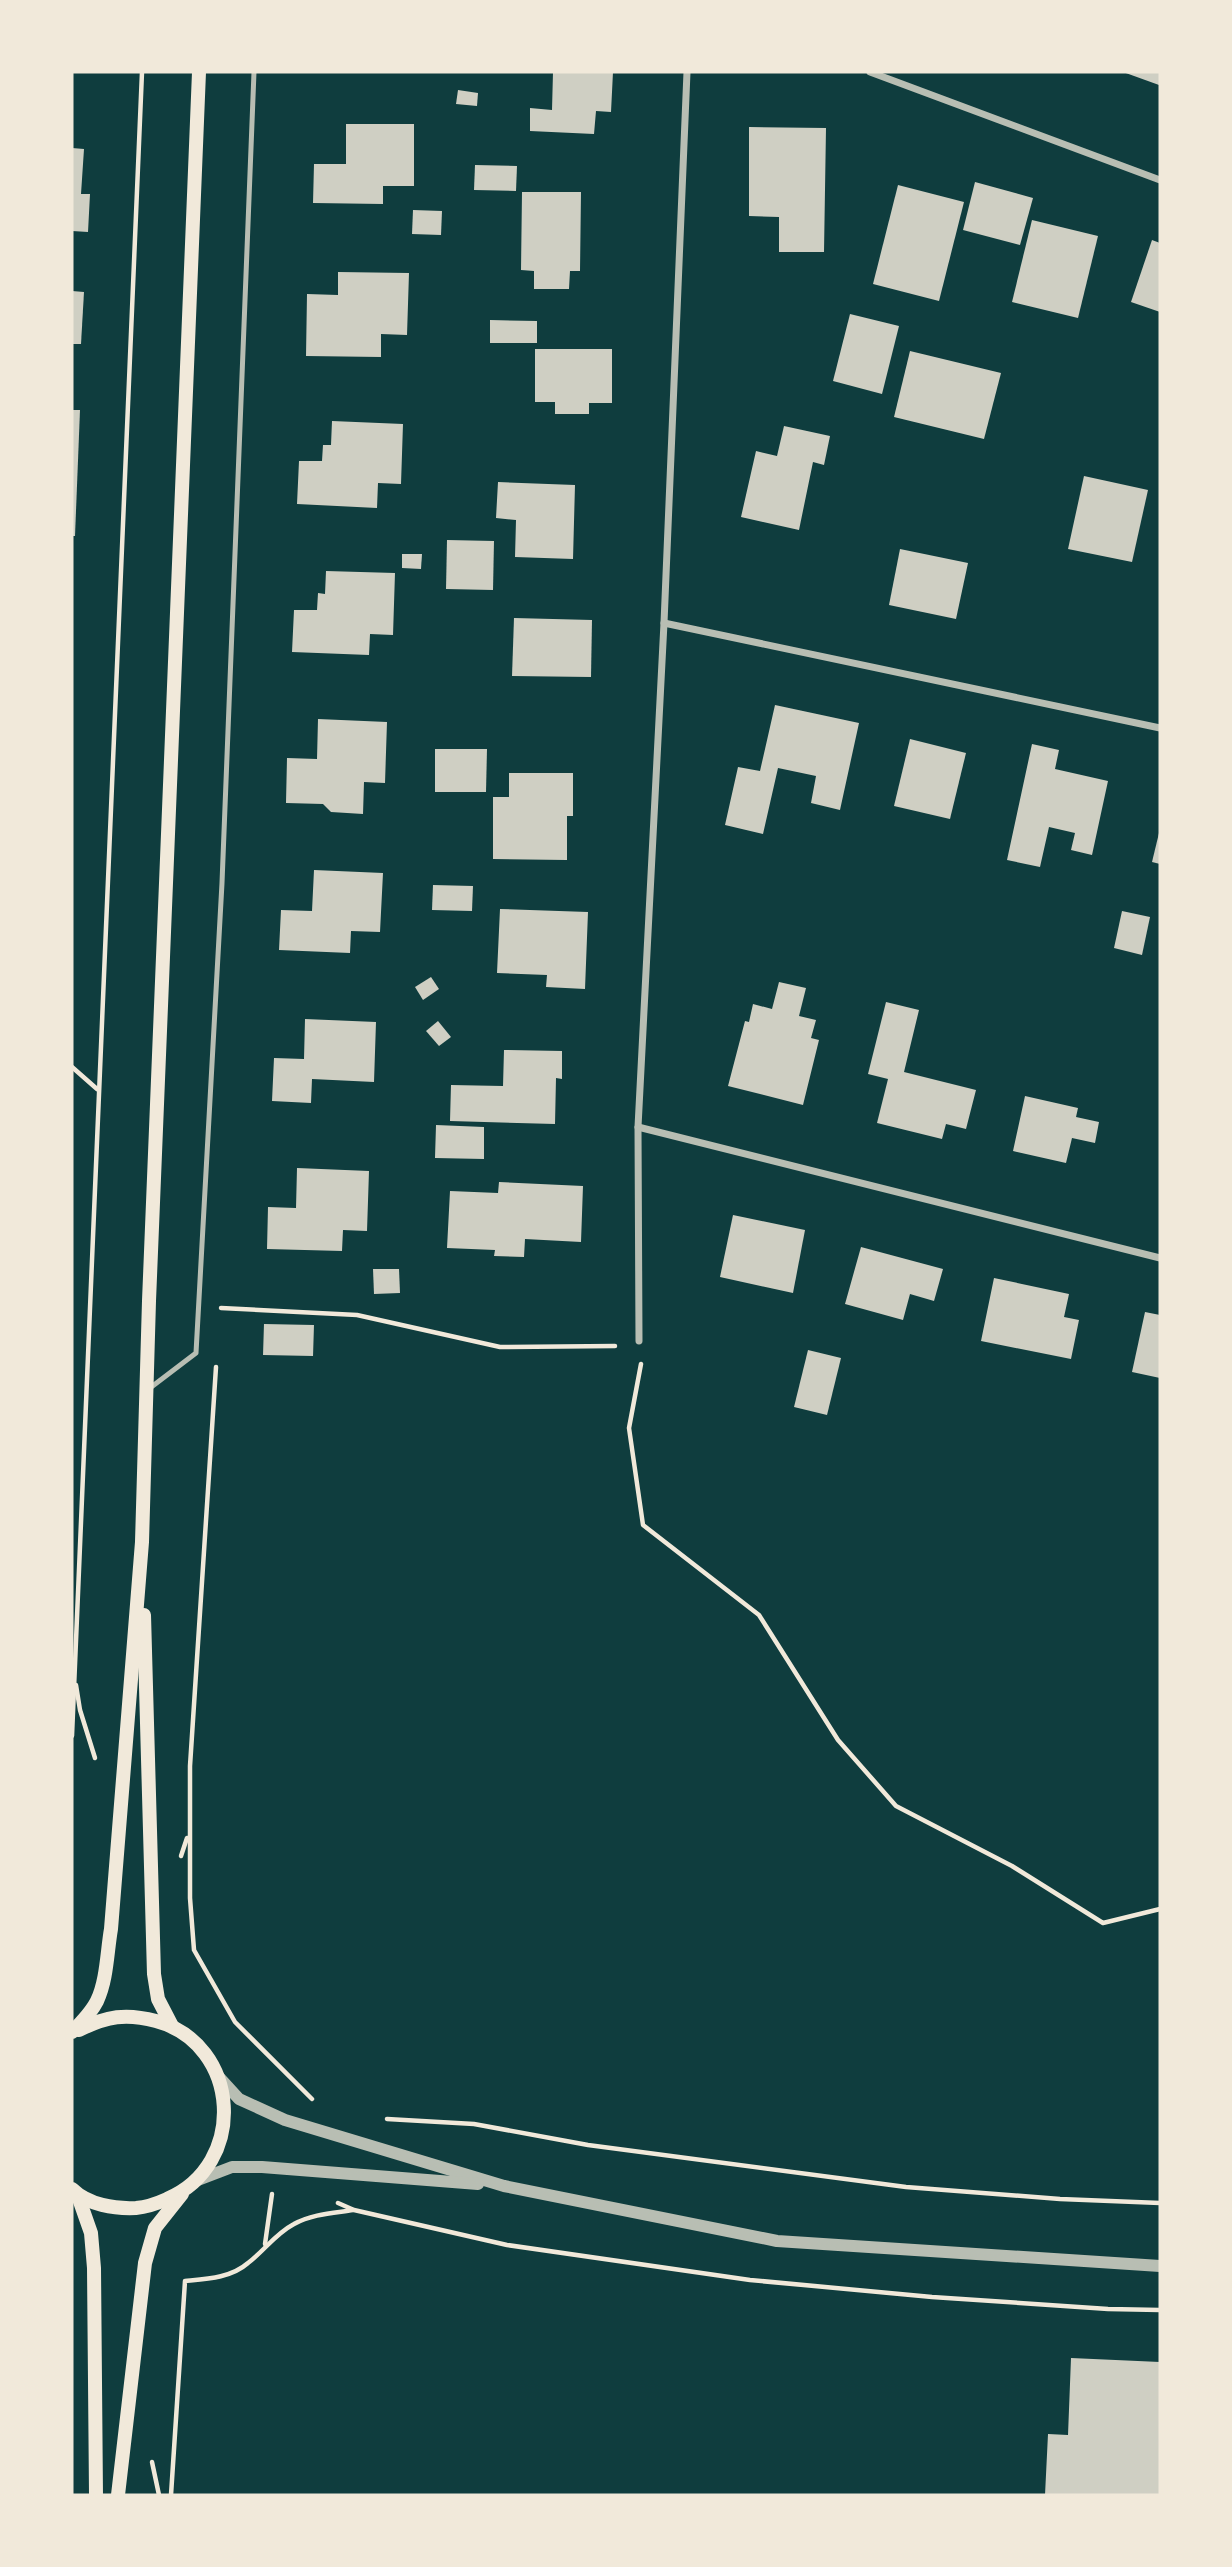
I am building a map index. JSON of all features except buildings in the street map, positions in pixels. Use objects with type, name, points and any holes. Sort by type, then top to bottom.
[{"type":"main road","points":[[72,2033],[98,2000],[111,1928],[142,1542],[199,72]]},
{"type":"main road","points":[[142,1542],[154,1975],[158,1999],[172,2026]]},
{"type":"main road","points":[[72,2033],[99,2020],[133,2015],[172,2026],[201,2048],[218,2076],[224,2101],[222,2136],[207,2169],[183,2193],[155,2228],[145,2263],[118,2495]]},
{"type":"main road","points":[[75,2193],[116,2209],[148,2207],[183,2193]]},
{"type":"main road","points":[[75,2193],[91,2233],[94,2268],[96,2495]]},
{"type":"street","points":[[642,1344],[638,1127],[664,623],[687,72]]},
{"type":"street","points":[[870,72],[1160,180]]},
{"type":"street","points":[[664,623],[1160,728]]},
{"type":"street","points":[[638,1127],[1160,1258]]},
{"type":"street","points":[[218,2076],[239,2099],[285,2120],[504,2186],[777,2241],[1160,2266]]},
{"type":"street","points":[[198,2180],[232,2166],[504,2186]]},
{"type":"lane","points":[[147,1390],[196,1353],[222,883],[254,72]]},
{"type":"path","points":[[72,1736],[142,72]]},
{"type":"path","points":[[72,1066],[98,1090]]},
{"type":"path","points":[[220,1308],[357,1315],[500,1347],[642,1344],[629,1428],[643,1525],[759,1615],[838,1740],[896,1806],[1012,1866],[1103,1923],[1160,1909]]},
{"type":"path","points":[[189,1832],[194,1950],[235,2022],[313,2100]]},
{"type":"path","points":[[385,2119],[474,2124],[588,2145],[906,2187],[1059,2199],[1160,2203]]},
{"type":"path","points":[[171,2495],[185,2281],[217,2278],[247,2265],[265,2245],[295,2223],[322,2215],[354,2210],[508,2245],[750,2280],[932,2297],[1108,2309],[1160,2309]]}]
